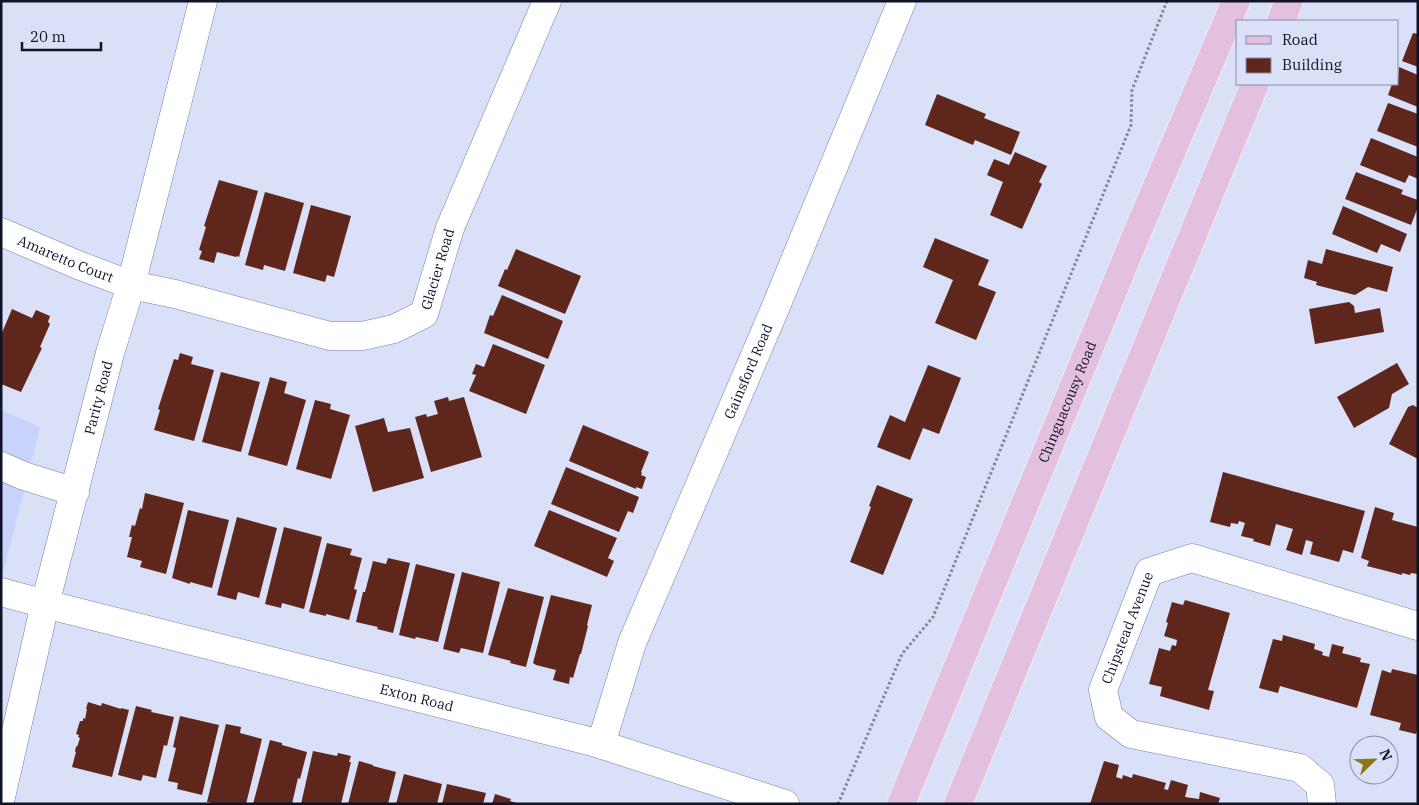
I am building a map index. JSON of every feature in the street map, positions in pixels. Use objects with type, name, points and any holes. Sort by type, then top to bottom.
[{"type":"main road","name":"Chinguacousy Road","points":[[901,804],[1142,220],[1236,1]]},
{"type":"main road","points":[[1281,20],[1289,1]]},
{"type":"main road","points":[[958,804],[1255,85]]},
{"type":"street","name":"Parity Road","points":[[1,797],[45,604],[110,354],[131,285],[203,1]]},
{"type":"street","name":"Glacier Road","points":[[131,285],[175,294],[330,336],[362,336],[394,329],[424,314],[450,228],[547,1]]},
{"type":"street","name":"Gainsford Road","points":[[602,744],[632,643],[774,311],[902,1]]},
{"type":"street","name":"Amaretto Court","points":[[1,232],[131,285]]},
{"type":"street","points":[[1,466],[24,476],[75,492]]},
{"type":"street","name":"Chipstead Avenue","points":[[1322,804],[1320,784],[1300,768],[1131,734],[1109,717],[1103,690],[1149,572],[1192,558],[1418,626]]},
{"type":"street","name":"Exton Road","points":[[1,592],[602,744],[785,804]]},
{"type":"path","points":[[838,804],[902,654],[933,617],[1131,125],[1132,90],[1167,1]]},
{"type":"shaded area","points":[[1,410],[40,427],[1,581]]},
{"type":"building","points":[[1413,33],[1418,34],[1418,67],[1402,61]]},
{"type":"building","points":[[1399,67],[1418,75],[1418,107],[1388,95],[1392,85],[1399,85]]},
{"type":"building","points":[[937,94],[986,114],[984,118],[1020,132],[1011,155],[975,140],[973,145],[925,125]]},
{"type":"building","points":[[1388,103],[1418,114],[1418,147],[1377,131]]},
{"type":"building","points":[[1371,138],[1418,157],[1418,179],[1409,175],[1405,183],[1360,165]]},
{"type":"building","points":[[1015,152],[1047,166],[1039,182],[1042,184],[1022,229],[990,215],[1003,182],[987,175],[994,159],[1009,165]]},
{"type":"building","points":[[1356,172],[1403,190],[1401,194],[1418,200],[1418,207],[1411,225],[1345,199]]},
{"type":"building","points":[[219,180],[258,191],[239,257],[217,252],[214,263],[199,259],[202,251],[199,250],[206,227],[204,226]]},
{"type":"building","points":[[265,192],[304,203],[285,271],[264,265],[263,270],[245,265]]},
{"type":"building","points":[[311,205],[351,216],[334,277],[327,275],[325,282],[293,273]]},
{"type":"building","points":[[1343,206],[1407,234],[1400,252],[1381,244],[1377,253],[1332,234]]},
{"type":"building","points":[[935,238],[989,260],[978,285],[996,292],[976,340],[935,323],[953,280],[923,267]]},
{"type":"building","points":[[516,249],[581,276],[565,314],[498,286]]},
{"type":"building","points":[[1326,249],[1393,267],[1387,292],[1368,287],[1355,295],[1316,285],[1317,282],[1304,278],[1308,260],[1322,264]]},
{"type":"building","points":[[502,295],[563,321],[548,359],[484,333],[490,315],[493,316]]},
{"type":"building","points":[[1349,302],[1354,306],[1355,313],[1380,308],[1384,332],[1315,344],[1309,309]]},
{"type":"building","points":[[12,309],[32,318],[36,310],[50,316],[48,322],[50,324],[40,347],[42,348],[21,392],[1,384],[1,335]]},
{"type":"building","points":[[493,344],[545,365],[526,414],[469,391],[476,375],[472,374],[476,364],[484,367]]},
{"type":"building","points":[[180,353],[193,357],[191,364],[214,370],[194,441],[154,430],[160,410],[158,409],[174,359],[178,360]]},
{"type":"building","points":[[1397,363],[1409,384],[1392,394],[1389,408],[1354,428],[1337,397]]},
{"type":"building","points":[[928,365],[961,378],[939,434],[923,428],[910,460],[877,447],[890,415],[905,422]]},
{"type":"building","points":[[221,372],[260,382],[241,452],[202,442]]},
{"type":"building","points":[[270,377],[287,382],[284,393],[306,400],[287,466],[248,455]]},
{"type":"building","points":[[448,397],[449,401],[464,397],[482,457],[431,472],[415,417],[426,414],[427,417],[438,414],[434,401]]},
{"type":"building","points":[[315,400],[331,404],[330,409],[350,415],[331,479],[296,469]]},
{"type":"building","points":[[1413,405],[1418,408],[1418,459],[1389,444],[1408,407]]},
{"type":"building","points":[[384,418],[388,432],[410,428],[424,478],[373,492],[355,426]]},
{"type":"building","points":[[583,425],[649,452],[641,472],[641,475],[646,477],[642,489],[636,487],[636,489],[569,461]]},
{"type":"building","points":[[566,467],[639,497],[633,513],[628,511],[619,532],[551,504]]},
{"type":"building","points":[[1223,472],[1365,511],[1353,553],[1343,550],[1339,562],[1310,554],[1313,542],[1306,540],[1302,555],[1286,550],[1293,529],[1276,524],[1270,546],[1241,536],[1245,523],[1239,521],[1238,524],[1231,523],[1230,527],[1210,522]]},
{"type":"building","points":[[877,485],[913,499],[883,575],[850,562],[871,507],[869,506]]},
{"type":"building","points":[[145,493],[184,503],[166,574],[140,567],[142,561],[127,557],[132,537],[129,537],[132,525],[135,526],[140,508],[142,509]]},
{"type":"building","points":[[1375,507],[1394,513],[1392,520],[1418,527],[1418,574],[1402,573],[1402,575],[1367,566],[1369,561],[1361,558]]},
{"type":"building","points":[[188,510],[229,520],[212,588],[172,578]]},
{"type":"building","points":[[549,510],[617,538],[608,558],[614,561],[607,577],[534,546]]},
{"type":"building","points":[[237,517],[277,528],[259,598],[238,592],[236,600],[217,595]]},
{"type":"building","points":[[284,527],[322,537],[304,609],[282,603],[281,608],[265,604]]},
{"type":"building","points":[[327,543],[352,549],[350,555],[362,558],[354,589],[357,590],[349,620],[309,612]]},
{"type":"building","points":[[388,558],[410,563],[393,633],[356,622],[373,561],[386,564]]},
{"type":"building","points":[[416,564],[455,574],[438,642],[399,635]]},
{"type":"building","points":[[462,572],[500,582],[483,653],[461,648],[459,653],[443,649]]},
{"type":"building","points":[[508,588],[544,597],[526,667],[488,655]]},
{"type":"building","points":[[551,595],[592,605],[581,654],[573,678],[570,677],[569,684],[553,680],[556,670],[533,663]]},
{"type":"building","points":[[1185,600],[1230,613],[1208,690],[1214,691],[1209,710],[1160,696],[1162,687],[1149,684],[1159,648],[1170,651],[1172,645],[1176,646],[1177,640],[1164,636],[1172,602],[1183,605]]},
{"type":"building","points":[[1283,635],[1315,644],[1314,649],[1323,652],[1322,655],[1329,657],[1332,644],[1344,647],[1342,653],[1361,658],[1360,662],[1370,664],[1357,708],[1280,686],[1278,693],[1259,688],[1273,639],[1282,641]]},
{"type":"building","points":[[1392,669],[1418,675],[1418,728],[1416,734],[1399,730],[1401,723],[1370,715],[1382,670],[1391,673]]},
{"type":"building","points":[[88,702],[101,706],[102,703],[129,710],[112,777],[72,767],[76,746],[80,738],[76,734],[80,721],[83,721],[83,718],[85,719]]},
{"type":"building","points":[[136,706],[152,710],[151,712],[174,717],[167,746],[164,745],[156,778],[143,775],[141,781],[118,775]]},
{"type":"building","points":[[180,716],[219,725],[202,795],[177,789],[178,783],[168,781],[176,748],[173,747]]},
{"type":"building","points":[[226,724],[241,727],[240,733],[262,739],[246,804],[216,804],[207,802]]},
{"type":"building","points":[[270,740],[307,752],[292,804],[253,804]]},
{"type":"building","points":[[313,751],[337,756],[338,753],[351,756],[341,804],[301,804]]},
{"type":"building","points":[[359,761],[396,772],[388,804],[348,804]]},
{"type":"building","points":[[1104,761],[1119,765],[1116,777],[1122,779],[1123,775],[1132,778],[1133,774],[1166,783],[1164,789],[1168,790],[1171,780],[1188,785],[1185,797],[1199,799],[1200,792],[1220,798],[1218,804],[1090,804]]},
{"type":"building","points":[[404,774],[442,784],[437,804],[396,804]]},
{"type":"building","points":[[447,784],[486,793],[483,804],[442,804]]},
{"type":"building","points":[[495,794],[511,799],[510,801],[520,804],[492,804]]}]
